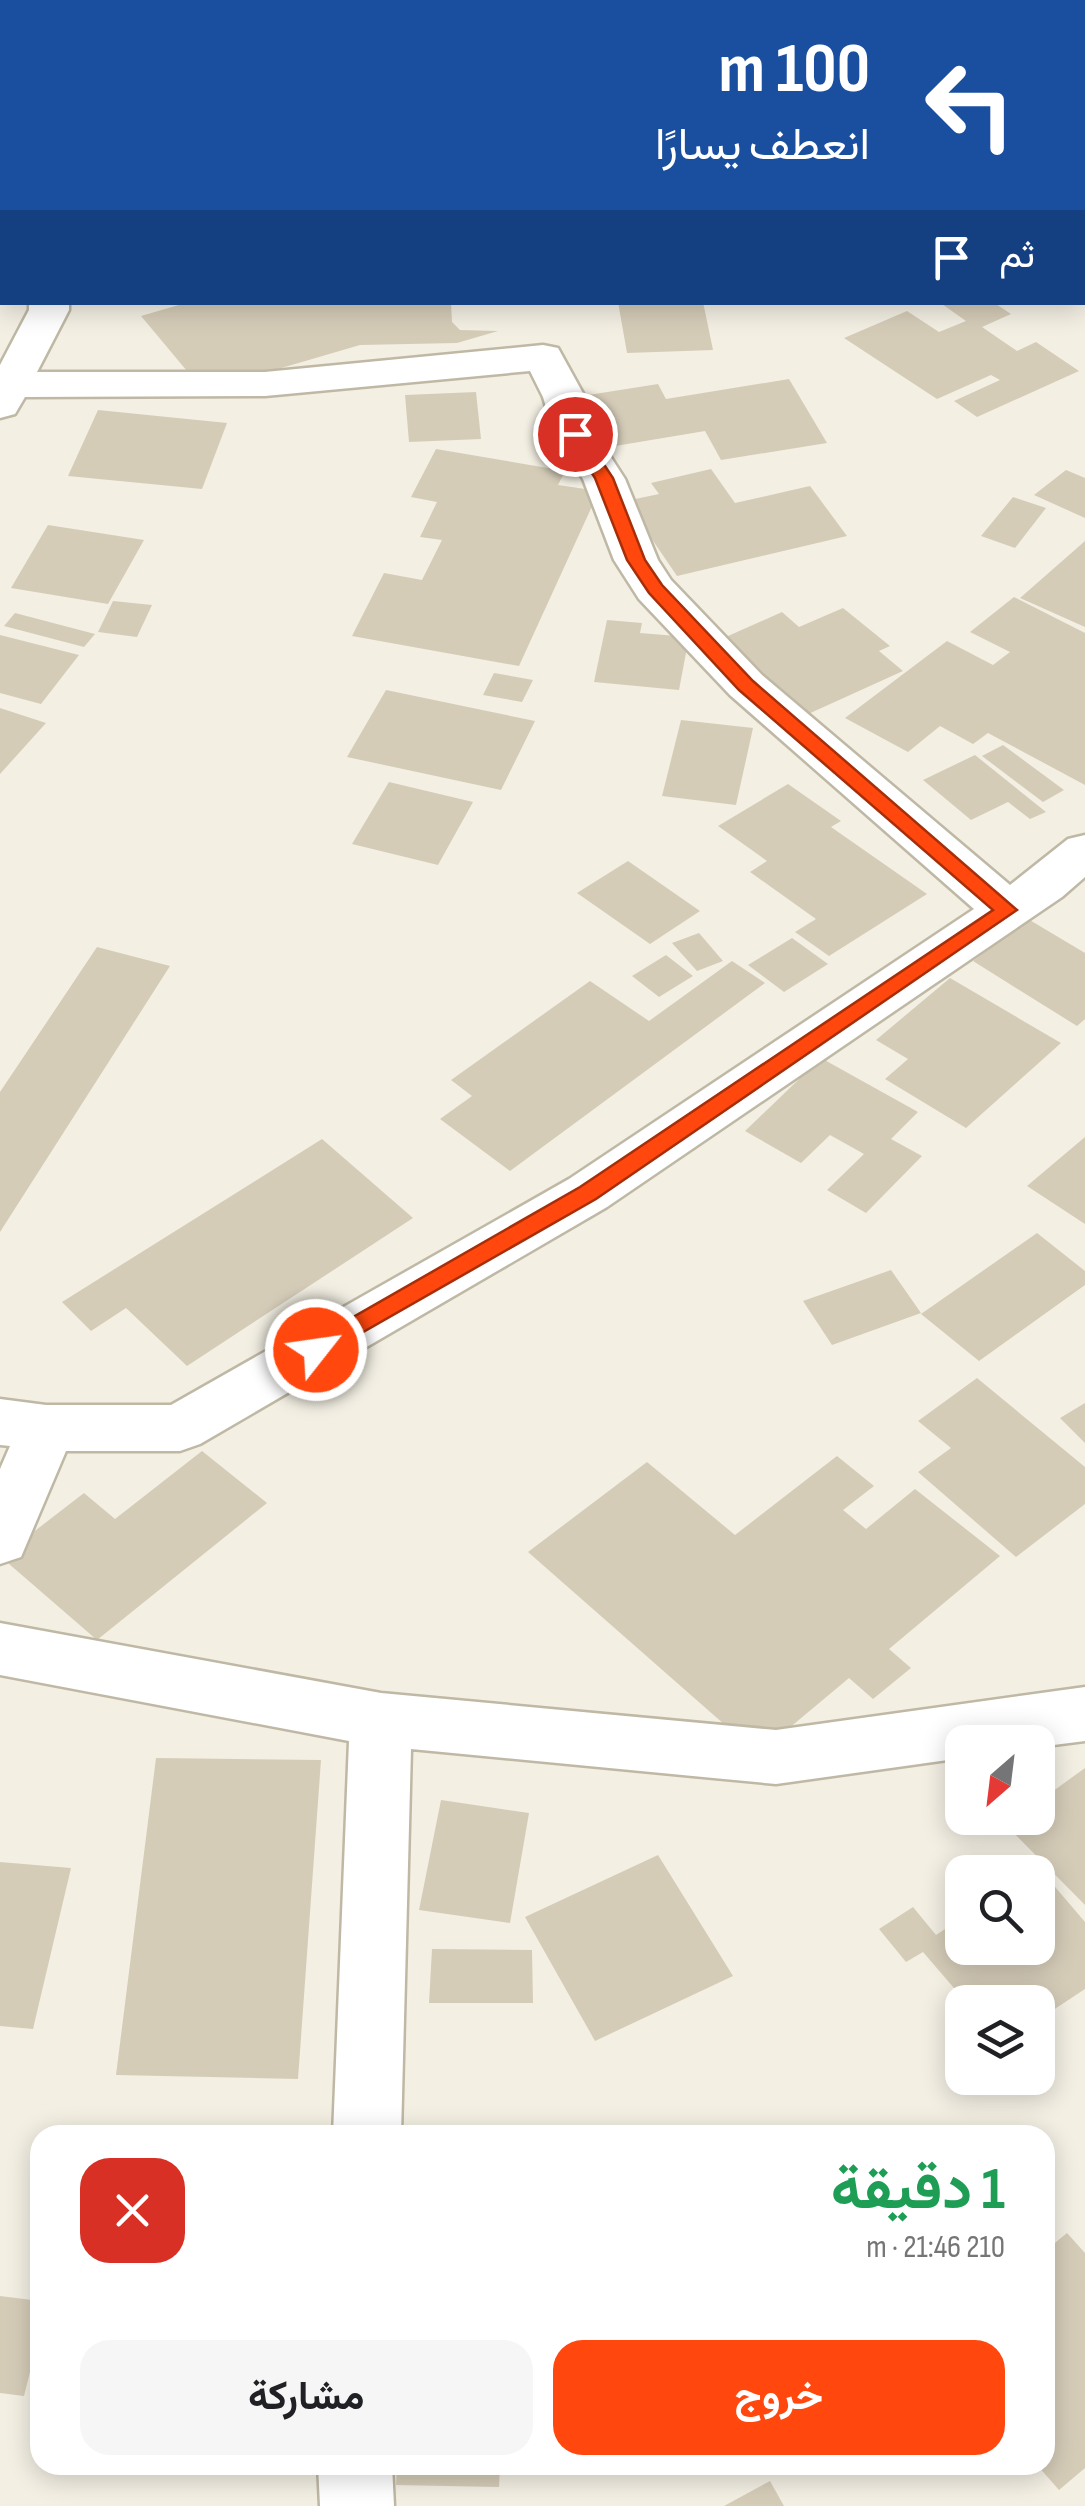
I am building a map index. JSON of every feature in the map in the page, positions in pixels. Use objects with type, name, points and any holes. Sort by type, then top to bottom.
[{"type":"street","points":[[5,395],[49,305]]},
{"type":"street","points":[[5,395],[264,384],[542,357],[564,396],[575,434],[604,478],[636,560],[655,589],[746,686],[1007,910]]},
{"type":"street","points":[[0,1540],[23,1425],[180,1428],[588,1193],[1007,910],[1085,851]]},
{"type":"street","points":[[0,1648],[381,1720],[776,1756],[1085,1714]]},
{"type":"street","points":[[366,2125],[381,1720]]},
{"type":"street","points":[[356,2475],[357,2506]]},
{"type":"building","points":[[179,305],[451,305],[452,322],[460,330],[498,331],[457,343],[360,345],[233,382],[223,370],[187,371],[141,316]]},
{"type":"building","points":[[619,305],[704,305],[713,350],[627,353]]},
{"type":"building","points":[[943,305],[998,305],[1011,314],[982,327],[1017,351],[1036,342],[1079,371],[977,417],[954,401],[1000,380],[991,375],[937,399],[844,338],[907,311],[939,332],[966,321]]},
{"type":"building","points":[[789,379],[827,443],[721,460],[705,431],[609,447],[582,396],[658,384],[666,399]]},
{"type":"building","points":[[476,392],[481,439],[409,442],[405,395]]},
{"type":"building","points":[[98,410],[227,423],[202,489],[68,476]]},
{"type":"building","points":[[436,449],[565,471],[558,485],[599,491],[519,666],[352,636],[384,573],[422,580],[442,540],[420,537],[437,502],[411,497]]},
{"type":"building","points":[[711,469],[735,503],[810,486],[847,536],[677,576],[626,501],[659,494],[651,483]]},
{"type":"building","points":[[1066,470],[1085,478],[1085,518],[1034,495]]},
{"type":"building","points":[[1013,497],[1046,508],[1015,548],[981,536]]},
{"type":"building","points":[[48,525],[144,540],[108,604],[11,588]]},
{"type":"building","points":[[1085,541],[1085,627],[1020,598]]},
{"type":"building","points":[[1014,597],[1085,633],[1085,785],[988,733],[973,744],[940,726],[908,752],[845,718],[947,641],[993,665],[1010,652],[970,632]]},
{"type":"building","points":[[113,601],[152,605],[137,637],[98,632]]},
{"type":"building","points":[[843,608],[890,646],[879,651],[903,671],[806,715],[719,640],[782,612],[799,627]]},
{"type":"building","points":[[15,613],[95,634],[84,647],[4,626]]},
{"type":"building","points":[[607,620],[642,623],[640,633],[689,637],[679,690],[594,682]]},
{"type":"building","points":[[0,635],[79,655],[41,704],[0,693]]},
{"type":"building","points":[[494,673],[533,680],[522,702],[483,695]]},
{"type":"building","points":[[386,690],[535,721],[501,790],[347,757]]},
{"type":"building","points":[[0,708],[46,723],[0,774]]},
{"type":"building","points":[[681,720],[753,728],[736,805],[662,796]]},
{"type":"building","points":[[1003,745],[1064,790],[1043,802],[982,756]]},
{"type":"building","points":[[975,755],[1046,812],[1030,819],[1008,802],[971,820],[923,780]]},
{"type":"building","points":[[389,782],[473,802],[438,865],[352,844]]},
{"type":"building","points":[[788,784],[841,821],[831,827],[927,894],[829,956],[795,932],[816,919],[750,872],[767,861],[718,826]]},
{"type":"building","points":[[628,861],[700,911],[650,944],[577,893]]},
{"type":"building","points":[[1028,919],[1085,953],[1085,1019],[1077,1026],[973,961]]},
{"type":"building","points":[[699,933],[723,961],[697,971],[672,943]]},
{"type":"building","points":[[792,938],[828,964],[784,992],[748,965]]},
{"type":"building","points":[[97,947],[170,966],[0,1232],[0,1092]]},
{"type":"building","points":[[666,955],[693,976],[659,997],[632,976]]},
{"type":"building","points":[[732,961],[765,983],[510,1171],[440,1119],[472,1096],[451,1080],[590,981],[649,1021]]},
{"type":"building","points":[[950,978],[1061,1043],[966,1128],[885,1079],[908,1059],[876,1040]]},
{"type":"building","points":[[821,1058],[918,1112],[891,1139],[922,1156],[866,1213],[827,1190],[864,1154],[830,1135],[801,1163],[745,1131]]},
{"type":"building","points":[[1085,1137],[1085,1224],[1027,1186]]},
{"type":"building","points":[[322,1139],[413,1218],[187,1366],[126,1308],[91,1331],[62,1302]]},
{"type":"building","points":[[1037,1233],[1085,1271],[1085,1285],[979,1361],[921,1314]]},
{"type":"building","points":[[891,1270],[921,1313],[832,1345],[803,1301]]},
{"type":"building","points":[[977,1378],[1085,1467],[1085,1504],[1016,1557],[918,1472],[951,1448],[918,1421]]},
{"type":"building","points":[[1085,1403],[1085,1443],[1060,1418]]},
{"type":"building","points":[[202,1451],[267,1503],[97,1640],[1,1557],[84,1493],[115,1519]]},
{"type":"building","points":[[837,1456],[874,1486],[843,1510],[866,1529],[915,1489],[1000,1556],[889,1649],[911,1668],[873,1699],[849,1678],[758,1754],[528,1552],[647,1462],[735,1535]]},
{"type":"building","points":[[156,1758],[321,1760],[298,2079],[116,2075]]},
{"type":"building","points":[[1085,1768],[1085,1905],[1055,1875],[1055,1855],[1036,1855],[1016,1835],[1055,1835],[1055,1790]]},
{"type":"building","points":[[441,1800],[529,1813],[510,1923],[419,1910]]},
{"type":"building","points":[[658,1855],[733,1976],[595,2041],[525,1917]]},
{"type":"building","points":[[0,1862],[71,1868],[33,2029],[0,2026]]},
{"type":"building","points":[[1055,1887],[1085,1922],[1085,1989],[1055,2009],[1055,1985],[951,1985],[923,1952],[906,1962],[879,1929],[913,1907],[936,1935],[945,1929],[945,1965],[1055,1965]]},
{"type":"building","points":[[432,1949],[532,1950],[533,2003],[429,2003]]},
{"type":"building","points":[[1067,2233],[1085,2253],[1085,2468],[1059,2490],[1046,2475],[1055,2475],[1055,2243]]},
{"type":"building","points":[[0,2296],[30,2300],[30,2372],[24,2396],[0,2393]]},
{"type":"building","points":[[396,2475],[500,2475],[499,2487],[396,2485]]},
{"type":"building","points":[[770,2481],[784,2506],[724,2506]]},
{"type":"route","points":[[316,1350],[588,1193],[1007,910],[746,686],[655,589],[636,560],[604,478],[575,434]]}]
